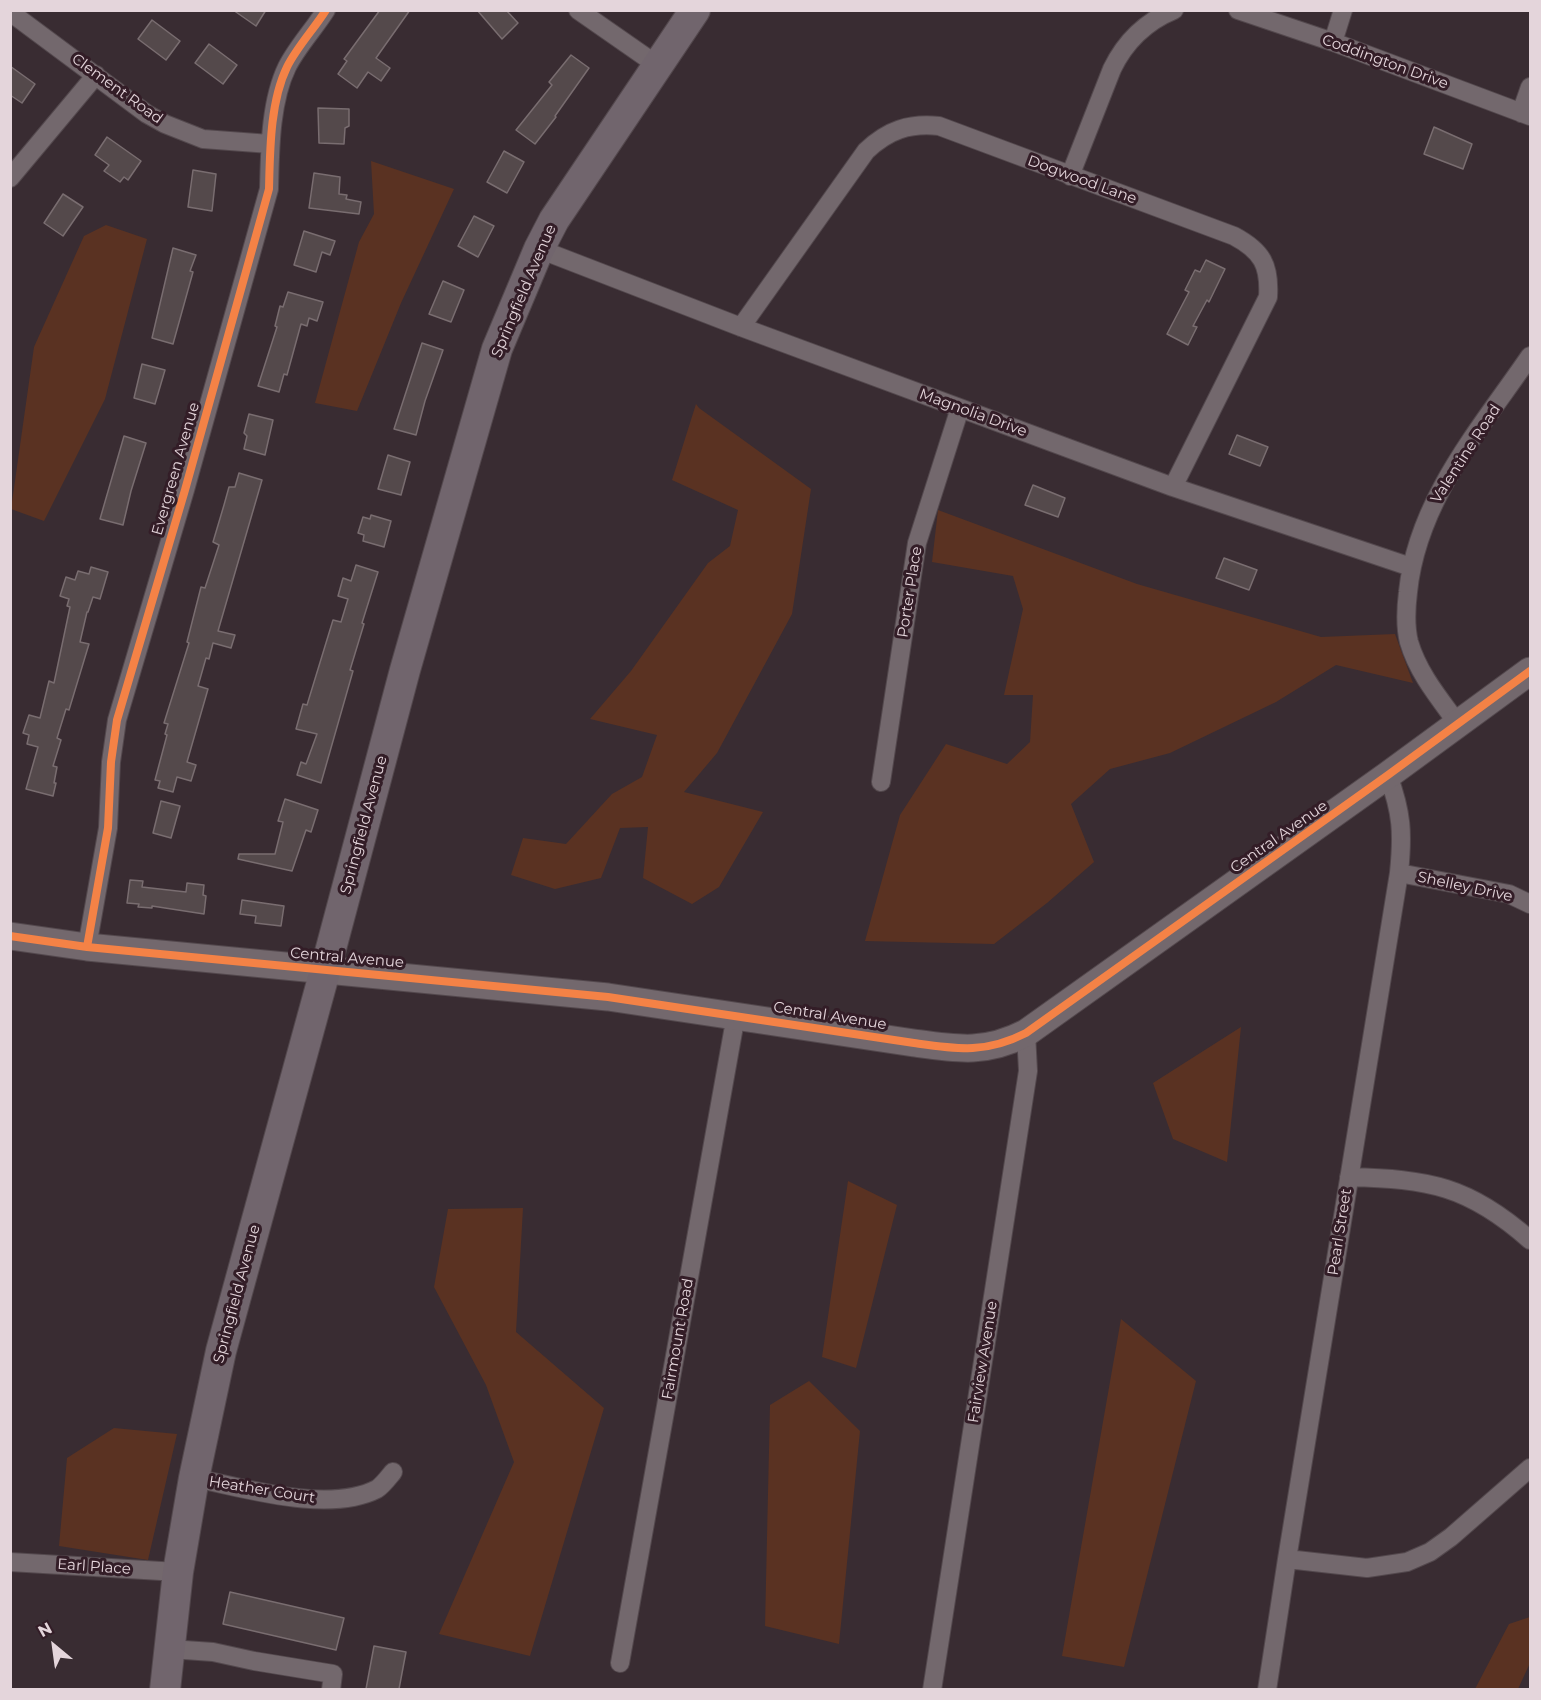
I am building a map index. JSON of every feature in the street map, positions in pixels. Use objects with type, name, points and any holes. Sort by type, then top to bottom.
[{"type":"main road","name":"Springfield Avenue","points":[[165,1689],[178,1572],[194,1478],[221,1351],[326,971],[405,670],[497,349],[539,249],[554,220],[695,10]]},
{"type":"street","name":"Evergreen Avenue","points":[[87,947],[108,828],[111,762],[117,720],[268,189],[270,144],[280,85],[288,66],[326,10]]},
{"type":"street","points":[[578,10],[657,65]]},
{"type":"street","points":[[1070,176],[1120,52],[1142,28],[1174,10]]},
{"type":"street","name":"Coddington Drive","points":[[1238,10],[1333,42],[1526,115]]},
{"type":"street","points":[[1333,42],[1343,10]]},
{"type":"street","name":"Clement Road","points":[[21,14],[147,114],[203,139],[270,144]]},
{"type":"street","points":[[10,178],[96,75]]},
{"type":"street","points":[[1526,115],[1530,87]]},
{"type":"street","name":"Dogwood Lane","points":[[741,327],[866,150],[891,131],[923,124],[939,126],[1234,236],[1257,251],[1265,264],[1269,280],[1268,297],[1173,487]]},
{"type":"street","name":"Magnolia Drive","points":[[539,249],[741,327],[1173,487],[1411,567]]},
{"type":"street","name":"Valentine Road","points":[[1458,724],[1428,682],[1409,641],[1407,606],[1411,567],[1420,535],[1441,489],[1530,356]]},
{"type":"street","name":"Porter Place","points":[[881,782],[917,543],[960,408]]},
{"type":"street","name":"Central Avenue","points":[[10,936],[87,947],[326,971],[608,996],[961,1049],[996,1045],[1026,1033],[1388,776],[1530,671]]},
{"type":"street","name":"Pearl Street","points":[[1267,1689],[1399,873],[1401,824],[1399,808],[1388,776]]},
{"type":"street","name":"Shelley Drive","points":[[1399,873],[1509,894],[1530,904]]},
{"type":"street","name":"Fairmount Road","points":[[620,1663],[736,1015]]},
{"type":"street","name":"Fairview Avenue","points":[[932,1689],[1028,1071],[1026,1033]]},
{"type":"street","points":[[1349,1177],[1403,1179],[1444,1187],[1481,1203],[1502,1216],[1530,1240]]},
{"type":"street","points":[[1287,1559],[1367,1568],[1407,1562],[1430,1552],[1451,1537],[1530,1468]]},
{"type":"street","name":"Heather Court","points":[[194,1478],[294,1497],[330,1500],[378,1488],[393,1472]]},
{"type":"street","name":"Earl Place","points":[[10,1562],[178,1572]]},
{"type":"street","points":[[170,1649],[213,1652],[333,1674],[331,1689]]},
{"type":"shaded area","points":[[371,161],[454,189],[401,303],[357,411],[315,403],[359,242],[374,214]]},
{"type":"shaded area","points":[[106,225],[147,239],[105,399],[44,521],[11,509],[34,347],[84,236]]},
{"type":"shaded area","points":[[696,404],[811,489],[792,614],[717,753],[684,792],[763,812],[719,887],[692,904],[643,878],[648,827],[620,828],[601,878],[555,889],[511,875],[523,838],[566,844],[612,794],[642,777],[657,735],[590,719],[631,671],[708,563],[730,546],[738,510],[672,480]]},
{"type":"shaded area","points":[[938,510],[1137,584],[1321,637],[1395,634],[1413,683],[1336,665],[1276,702],[1170,753],[1110,769],[1071,804],[1094,862],[1047,903],[994,944],[865,941],[900,815],[946,744],[1007,764],[1030,742],[1033,695],[1004,695],[1023,609],[1013,576],[932,562]]},
{"type":"shaded area","points":[[1241,1027],[1227,1162],[1173,1139],[1153,1083]]},
{"type":"shaded area","points":[[848,1181],[897,1205],[856,1368],[822,1357]]},
{"type":"shaded area","points":[[523,1208],[516,1332],[604,1408],[530,1656],[439,1634],[514,1462],[486,1385],[434,1287],[448,1209]]},
{"type":"shaded area","points":[[1121,1319],[1196,1381],[1124,1667],[1062,1656]]},
{"type":"shaded area","points":[[809,1381],[860,1431],[839,1644],[765,1626],[770,1405]]},
{"type":"shaded area","points":[[114,1428],[177,1434],[148,1560],[59,1546],[67,1458]]},
{"type":"shaded area","points":[[1530,1617],[1530,1663],[1518,1689],[1475,1689],[1509,1624]]},
{"type":"building","points":[[233,10],[266,10],[256,26]]},
{"type":"building","points":[[380,10],[410,10],[376,58],[390,68],[381,81],[368,72],[357,88],[338,74],[347,61],[344,59]]},
{"type":"building","points":[[477,10],[506,10],[518,23],[502,39]]},
{"type":"building","points":[[152,20],[180,41],[166,60],[138,39]]},
{"type":"building","points":[[209,44],[237,65],[223,84],[195,63]]},
{"type":"building","points":[[571,55],[589,68],[535,144],[516,130],[552,85],[549,82]]},
{"type":"building","points":[[10,66],[35,84],[22,103],[10,95]]},
{"type":"building","points":[[318,108],[349,109],[349,126],[345,128],[344,144],[319,143]]},
{"type":"building","points":[[1434,127],[1472,144],[1463,169],[1424,154]]},
{"type":"building","points":[[107,137],[141,161],[128,180],[124,177],[120,182],[104,171],[109,165],[95,155]]},
{"type":"building","points":[[504,151],[524,162],[507,193],[487,182]]},
{"type":"building","points":[[193,170],[216,174],[212,211],[188,207]]},
{"type":"building","points":[[314,173],[340,177],[339,194],[347,195],[346,199],[361,202],[359,214],[309,208]]},
{"type":"building","points":[[63,194],[83,207],[63,236],[44,223]]},
{"type":"building","points":[[474,216],[494,226],[478,257],[458,246]]},
{"type":"building","points":[[304,231],[335,241],[330,255],[322,252],[316,272],[294,265]]},
{"type":"building","points":[[173,248],[196,255],[190,271],[193,272],[173,344],[152,338]]},
{"type":"building","points":[[1206,260],[1225,269],[1209,302],[1207,300],[1193,326],[1197,327],[1188,345],[1167,334],[1189,292],[1185,290],[1195,270],[1200,272]]},
{"type":"building","points":[[443,281],[464,290],[451,322],[429,314]]},
{"type":"building","points":[[288,292],[323,302],[317,321],[309,318],[307,326],[301,324],[287,375],[284,374],[279,392],[258,386],[277,327],[275,326],[280,306],[283,307]]},
{"type":"building","points":[[422,343],[443,350],[416,435],[394,429]]},
{"type":"building","points":[[142,364],[165,370],[155,404],[134,398]]},
{"type":"building","points":[[249,414],[273,420],[265,455],[244,449],[247,436],[244,433]]},
{"type":"building","points":[[1237,435],[1268,447],[1260,466],[1229,454]]},
{"type":"building","points":[[124,436],[146,443],[123,525],[100,519]]},
{"type":"building","points":[[388,455],[410,462],[401,495],[378,489]]},
{"type":"building","points":[[239,473],[262,480],[218,631],[235,635],[231,648],[213,643],[209,659],[206,658],[198,686],[208,689],[187,762],[196,765],[191,781],[177,777],[173,792],[158,788],[160,781],[155,780],[167,735],[165,734],[168,724],[164,723],[189,643],[187,642],[201,587],[205,588],[219,545],[213,542],[229,487],[235,487]]},
{"type":"building","points":[[1033,485],[1065,498],[1058,517],[1025,505]]},
{"type":"building","points":[[371,515],[391,521],[384,547],[363,541],[364,535],[358,533],[363,517],[370,519]]},
{"type":"building","points":[[1224,558],[1257,570],[1249,590],[1216,578]]},
{"type":"building","points":[[356,565],[378,572],[362,623],[364,624],[350,670],[353,671],[321,783],[297,775],[301,762],[306,764],[317,734],[296,729],[303,704],[307,705],[333,620],[341,622],[348,599],[338,596],[343,578],[351,581]]},
{"type":"building","points":[[91,567],[108,572],[100,599],[93,597],[87,612],[80,642],[89,644],[69,710],[66,709],[57,738],[61,740],[53,766],[57,767],[53,796],[26,789],[38,747],[27,744],[29,735],[23,733],[29,715],[40,718],[49,681],[54,683],[70,607],[67,606],[69,599],[60,596],[66,577],[75,580],[78,571],[89,574]]},
{"type":"building","points":[[285,799],[318,810],[311,832],[306,830],[292,871],[238,859],[239,854],[275,854],[283,822],[278,821]]},
{"type":"building","points":[[161,801],[180,806],[171,838],[153,833]]},
{"type":"building","points":[[130,880],[143,881],[142,887],[186,892],[187,883],[204,885],[203,895],[206,896],[204,914],[152,906],[152,908],[138,907],[139,904],[127,903]]},
{"type":"building","points":[[242,900],[284,906],[281,926],[255,923],[256,916],[240,914]]},
{"type":"building","points":[[230,1592],[344,1618],[336,1650],[223,1624]]},
{"type":"building","points":[[374,1646],[406,1652],[399,1689],[366,1689]]},
{"type":"cycle path","points":[[87,947],[108,828],[111,762],[117,720],[185,490],[269,189],[272,127],[281,81],[296,52],[326,10]]},
{"type":"cycle path","points":[[10,936],[87,947],[608,997],[929,1045],[958,1048],[984,1047],[1011,1040],[1026,1033],[1530,671]]}]
